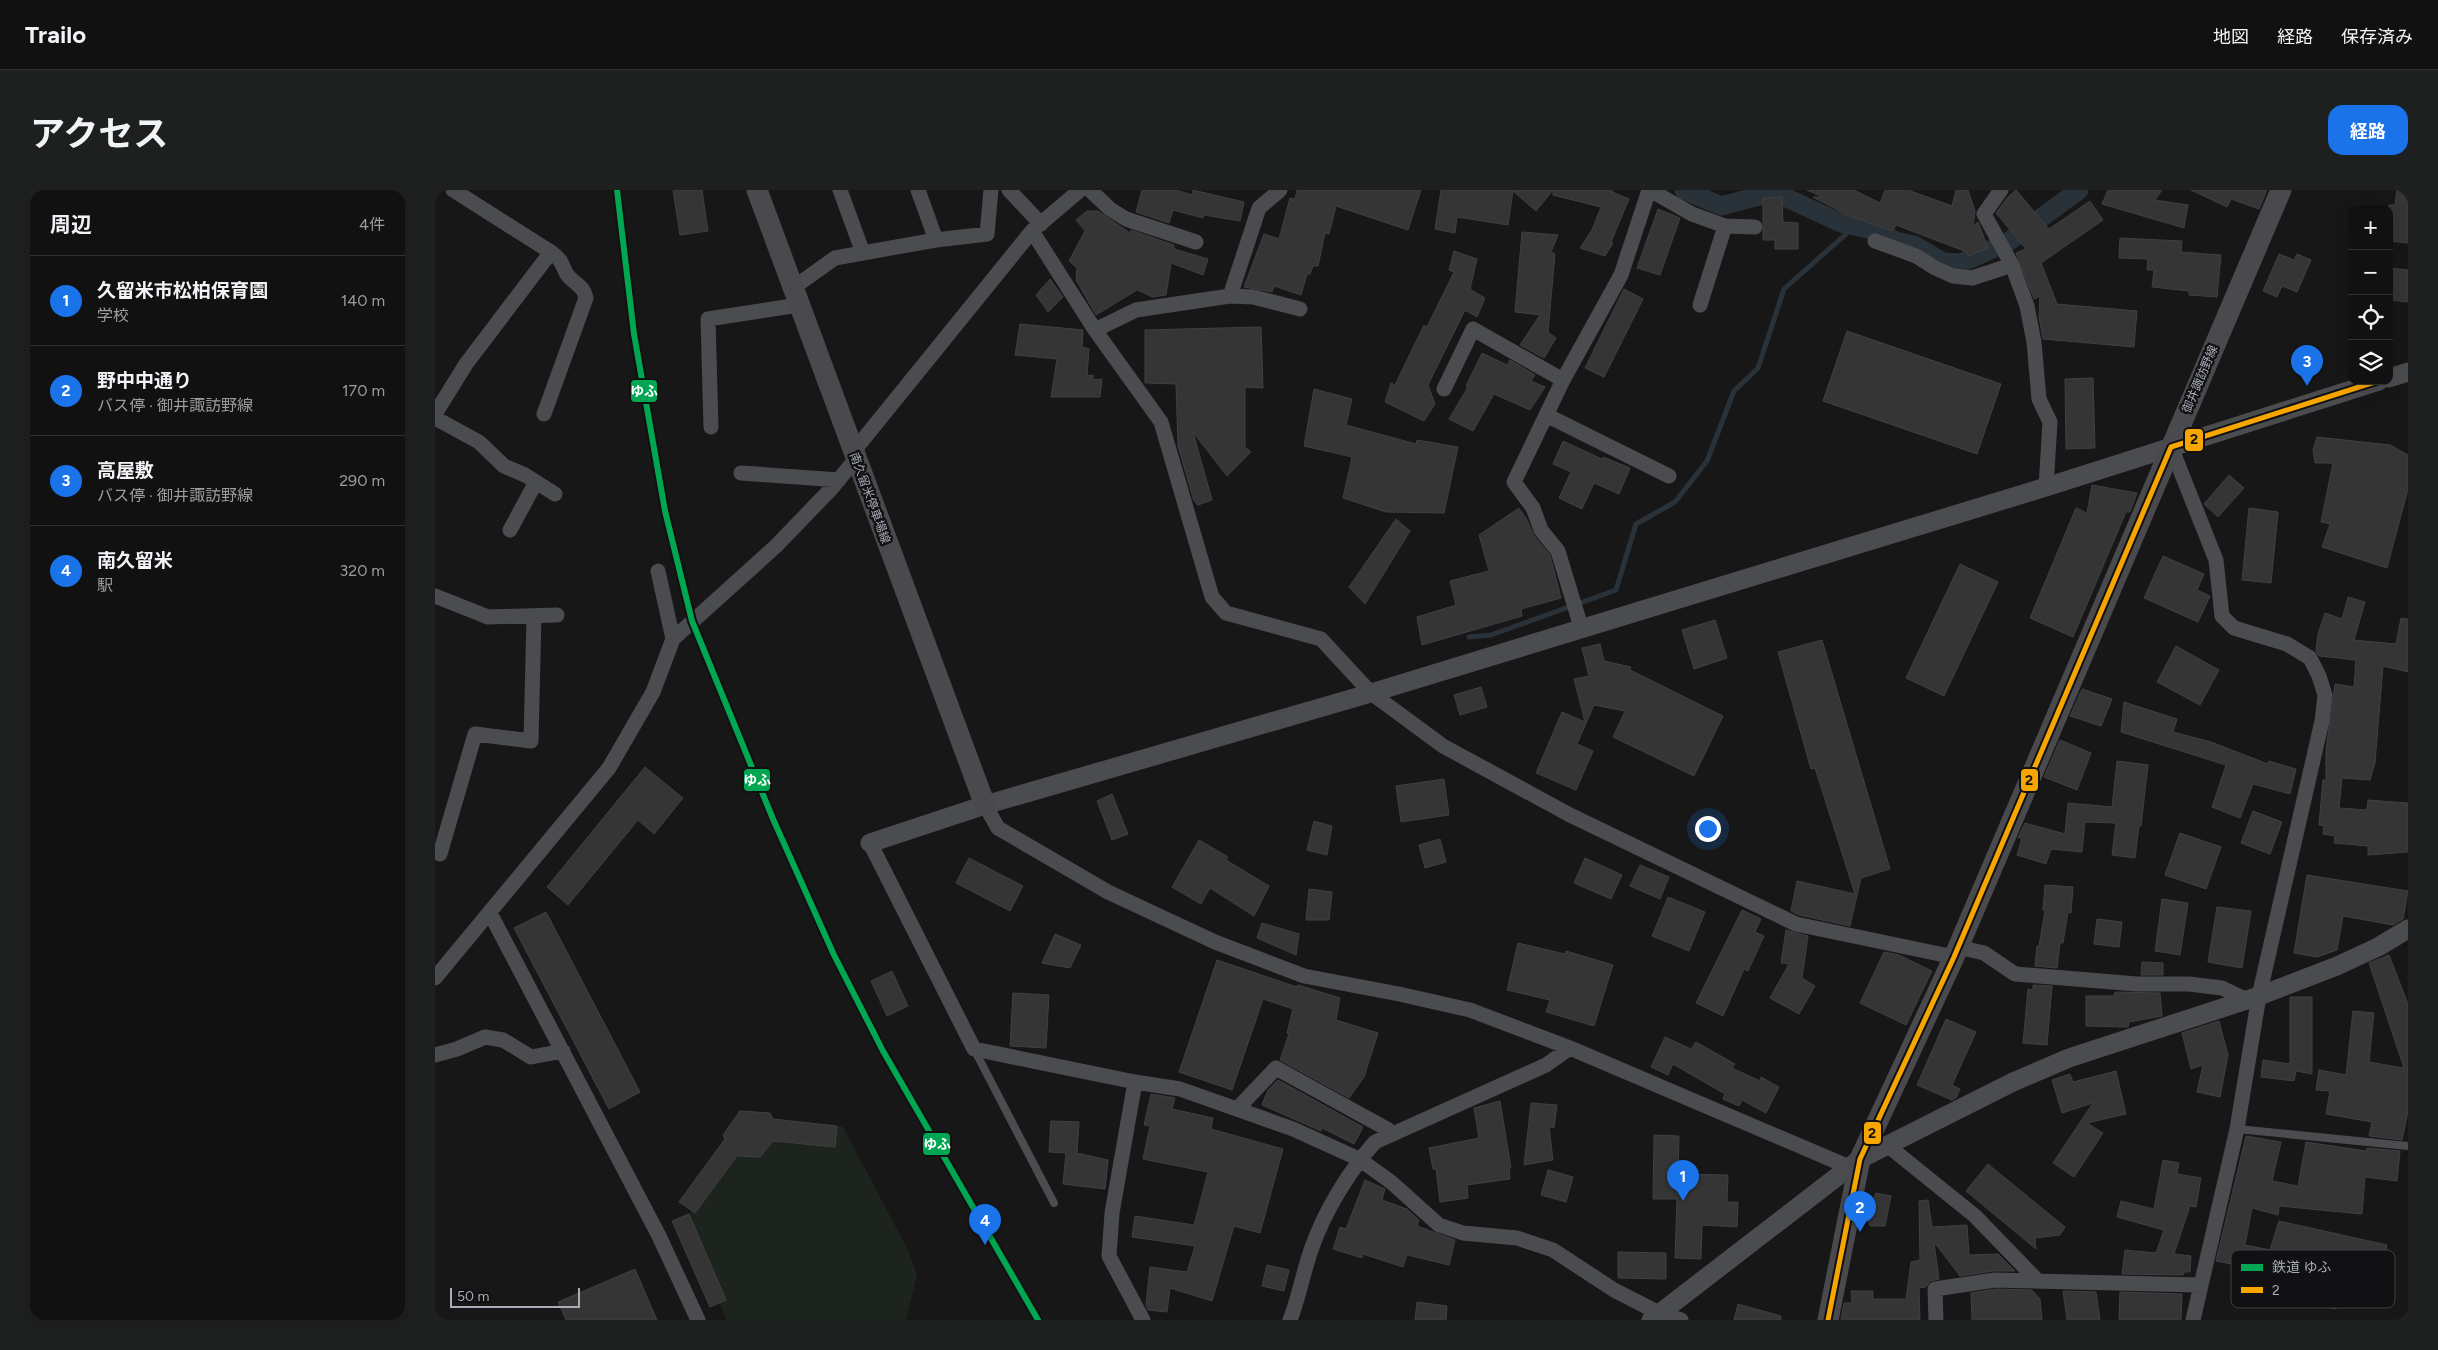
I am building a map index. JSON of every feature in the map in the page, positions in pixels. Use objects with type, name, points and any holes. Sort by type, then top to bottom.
[{"type":"main road","name":"南久留米停車場線","points":[[757,190],[854,456],[985,805]]},
{"type":"main road","name":"御井諏訪野線","points":[[1828,1320],[1854,1163],[1956,952],[2281,190]]},
{"type":"street","points":[[840,190],[863,253]]},
{"type":"street","points":[[918,190],[937,240]]},
{"type":"street","points":[[711,427],[708,319],[796,297],[835,258],[937,240],[987,234],[991,190]]},
{"type":"street","points":[[1009,190],[1037,228],[1095,330],[1161,422],[1213,598],[1226,613],[1321,639],[1371,692],[1443,746],[1570,815],[1796,924],[1956,952],[1984,954],[2015,974],[2137,984],[2197,985],[2222,988],[2253,998]]},
{"type":"street","points":[[1090,190],[1110,209],[1125,219],[1196,242]]},
{"type":"street","points":[[1231,296],[1259,208],[1280,190]]},
{"type":"street","points":[[1581,627],[1558,551],[1541,530],[1533,508],[1514,482],[1563,380],[1621,275],[1649,190],[1692,214],[1725,226],[1755,227]]},
{"type":"street","points":[[2001,190],[1984,214],[2012,265],[2028,314],[2034,342],[2039,399],[2050,422],[2046,487]]},
{"type":"street","points":[[458,191],[562,260],[567,275],[585,289],[586,298],[545,414]]},
{"type":"street","points":[[435,978],[609,768],[653,692],[673,639],[777,546],[839,480],[854,456],[1037,228],[1075,192]]},
{"type":"street","points":[[1700,305],[1725,226]]},
{"type":"street","points":[[1875,241],[1916,256],[1935,268],[1953,276],[1971,278],[2012,265]]},
{"type":"street","points":[[551,252],[466,364],[435,416],[479,442],[504,466],[537,482],[555,494]]},
{"type":"street","points":[[1095,330],[1136,310],[1231,296],[1253,297],[1300,309]]},
{"type":"street","points":[[1444,389],[1473,329],[1563,380]]},
{"type":"street","points":[[2393,377],[2408,372]]},
{"type":"street","points":[[1681,1320],[1655,1317],[1553,1250],[1517,1238],[1463,1233],[1439,1225],[1391,1182],[1359,1159],[1293,1128],[1181,1089],[1135,1082],[974,1049],[870,843],[985,805],[1371,692],[2046,487],[2366,385]]},
{"type":"street","points":[[1546,415],[1669,476]]},
{"type":"street","points":[[2171,447],[2216,560],[2221,616],[2234,628],[2287,644],[2310,658],[2319,676],[2325,695],[2322,721],[2253,998],[2237,1129],[2193,1320]]},
{"type":"street","points":[[741,473],[839,480]]},
{"type":"street","points":[[510,530],[537,482]]},
{"type":"street","points":[[658,571],[673,639]]},
{"type":"street","points":[[435,596],[488,617],[557,615]]},
{"type":"street","points":[[441,854],[475,734],[531,741],[534,616]]},
{"type":"street","points":[[985,805],[998,828],[1108,892],[1215,942],[1304,976],[1470,1010],[1854,1163]]},
{"type":"street","points":[[490,913],[659,1236],[699,1320]]},
{"type":"street","points":[[1655,1317],[1854,1163],[1887,1145],[2013,1082],[2069,1058],[2253,998],[2337,966],[2407,934]]},
{"type":"street","points":[[435,1055],[457,1049],[485,1036],[503,1040],[531,1056],[563,1051]]},
{"type":"street","points":[[1290,1320],[1311,1249],[1336,1196],[1359,1159],[1375,1142],[1546,1065],[1569,1048]]},
{"type":"street","points":[[1238,1108],[1276,1068],[1387,1129],[1391,1134]]},
{"type":"street","points":[[1135,1082],[1112,1212],[1109,1256],[1143,1320]]},
{"type":"street","points":[[1887,1145],[1975,1216],[2036,1279]]},
{"type":"street","points":[[1936,1320],[1935,1289],[1995,1280],[2036,1279],[2200,1285]]},
{"type":"lane","points":[[974,1049],[1054,1203]]},
{"type":"lane","points":[[2237,1129],[2408,1146]]},
{"type":"shaded area","points":[[837,1126],[843,1127],[908,1250],[917,1275],[906,1320],[726,1320],[689,1215],[692,1211],[695,1213],[738,1156],[760,1157],[773,1141],[834,1147]]},
{"type":"building","points":[[673,190],[702,190],[708,231],[680,235]]},
{"type":"building","points":[[1142,190],[1176,190],[1192,195],[1193,190],[1244,202],[1240,221],[1204,215],[1203,218],[1173,210],[1169,223],[1136,212]]},
{"type":"building","points":[[1297,190],[1421,190],[1408,230],[1336,206],[1329,234],[1325,233],[1318,266],[1313,266],[1310,274],[1307,274],[1301,295],[1274,286],[1272,292],[1244,287],[1264,234],[1279,239],[1290,198],[1295,199]]},
{"type":"building","points":[[1441,190],[1553,190],[1536,211],[1513,191],[1508,225],[1457,217],[1455,233],[1435,229]]},
{"type":"building","points":[[1553,190],[1612,190],[1612,192],[1629,199],[1611,242],[1613,243],[1605,256],[1580,248],[1592,230],[1601,207],[1553,195]]},
{"type":"building","points":[[1807,190],[1854,190],[1880,203],[1885,190],[1908,190],[1952,206],[1956,190],[1968,190],[1975,211],[1973,226],[1978,222],[1988,248],[1968,256],[1967,252],[1896,225],[1893,231],[1847,215],[1813,197],[1823,197]]},
{"type":"building","points":[[2016,190],[2049,229],[2090,201],[2103,220],[2041,263],[2057,304],[2137,311],[2134,347],[2043,339],[2039,317],[2040,296],[2034,299],[2016,253],[2026,249],[1996,213]]},
{"type":"building","points":[[2108,190],[2162,190],[2155,200],[2188,205],[2184,228],[2102,204]]},
{"type":"building","points":[[2191,190],[2267,190],[2259,209],[2231,199],[2227,207]]},
{"type":"building","points":[[2397,190],[2408,190],[2408,243],[2393,241],[2393,205],[2395,205]]},
{"type":"building","points":[[1782,197],[1783,222],[1798,223],[1798,249],[1775,249],[1775,240],[1763,240],[1763,198]]},
{"type":"building","points":[[1658,209],[1680,218],[1660,275],[1637,268]]},
{"type":"building","points":[[1087,211],[1098,211],[1130,233],[1131,230],[1174,245],[1174,249],[1208,259],[1203,275],[1171,263],[1166,295],[1153,297],[1137,290],[1096,315],[1076,280],[1077,268],[1069,261],[1085,231],[1076,220]]},
{"type":"building","points":[[1522,232],[1558,235],[1551,252],[1555,254],[1548,332],[1556,338],[1544,358],[1520,345],[1540,315],[1515,312]]},
{"type":"building","points":[[2120,238],[2182,241],[2181,252],[2221,255],[2217,297],[2189,295],[2189,291],[2152,287],[2154,270],[2147,270],[2148,259],[2119,258]]},
{"type":"building","points":[[1454,251],[1477,259],[1470,289],[1485,298],[1477,317],[1465,310],[1428,385],[1435,404],[1424,421],[1385,402],[1391,383],[1395,385],[1424,325],[1427,327],[1454,272],[1449,270]]},
{"type":"building","points":[[2279,254],[2294,260],[2297,254],[2311,260],[2297,292],[2282,286],[2277,297],[2263,291]]},
{"type":"building","points":[[2393,268],[2408,270],[2408,302],[2393,300]]},
{"type":"building","points":[[1050,279],[1063,297],[1048,312],[1036,295]]},
{"type":"building","points":[[1624,289],[1643,299],[1604,377],[1585,368]]},
{"type":"building","points":[[1020,324],[1083,330],[1082,347],[1089,349],[1087,376],[1093,375],[1093,380],[1102,379],[1100,397],[1051,397],[1057,359],[1015,355]]},
{"type":"building","points":[[1261,327],[1263,388],[1245,387],[1245,447],[1251,452],[1227,476],[1193,432],[1212,500],[1198,505],[1194,501],[1178,446],[1176,384],[1145,383],[1145,330]]},
{"type":"building","points":[[1847,331],[2001,384],[1977,454],[1823,401]]},
{"type":"building","points":[[1482,353],[1507,365],[1510,360],[1535,375],[1531,381],[1545,387],[1530,410],[1494,394],[1473,431],[1449,419],[1468,387],[1466,386]]},
{"type":"building","points":[[2093,378],[2095,448],[2066,449],[2065,379]]},
{"type":"building","points":[[1314,389],[1352,399],[1346,425],[1416,444],[1417,440],[1458,447],[1444,513],[1386,512],[1343,498],[1352,457],[1304,446]]},
{"type":"building","points":[[2317,437],[2390,445],[2408,455],[2408,489],[2387,568],[2322,547],[2330,524],[2321,522],[2333,463],[2315,463],[2313,450]]},
{"type":"building","points":[[1563,441],[1602,459],[1603,457],[1630,468],[1619,494],[1594,483],[1582,509],[1559,498],[1571,472],[1553,464]]},
{"type":"building","points":[[2229,475],[2244,488],[2218,517],[2204,504]]},
{"type":"building","points":[[2092,485],[2137,493],[2130,512],[2126,512],[2073,637],[2030,618],[2076,508],[2087,513]]},
{"type":"building","points":[[1519,508],[1534,536],[1550,555],[1561,598],[1521,609],[1522,616],[1422,645],[1417,617],[1456,605],[1450,581],[1489,571],[1479,535]]},
{"type":"building","points":[[2249,508],[2278,512],[2271,583],[2242,580]]},
{"type":"building","points":[[1396,519],[1410,531],[1365,604],[1349,587]]},
{"type":"building","points":[[2163,556],[2204,574],[2197,590],[2210,596],[2198,622],[2144,598]]},
{"type":"building","points":[[1960,564],[1998,582],[1944,696],[1906,678]]},
{"type":"building","points":[[2348,597],[2365,602],[2354,640],[2396,644],[2401,618],[2408,619],[2408,672],[2383,666],[2375,763],[2370,780],[2342,778],[2339,808],[2367,810],[2368,800],[2408,803],[2408,852],[2368,855],[2368,846],[2334,843],[2335,836],[2323,834],[2324,826],[2319,825],[2323,780],[2326,780],[2326,750],[2335,684],[2354,687],[2356,660],[2319,656],[2316,651],[2318,634],[2325,613],[2342,619]]},
{"type":"building","points":[[1715,620],[1727,658],[1694,669],[1682,630]]},
{"type":"building","points":[[1822,640],[1890,869],[1861,878],[1850,926],[1799,915],[1791,911],[1797,881],[1855,894],[1815,768],[1811,769],[1778,652]]},
{"type":"building","points":[[1600,644],[1604,661],[1631,667],[1630,670],[1723,716],[1694,776],[1613,737],[1625,711],[1594,705],[1577,744],[1593,751],[1576,790],[1536,773],[1562,712],[1585,722],[1574,679],[1589,676],[1582,648]]},
{"type":"building","points":[[2176,646],[2219,670],[2200,705],[2157,682]]},
{"type":"building","points":[[1481,687],[1487,707],[1460,715],[1454,695]]},
{"type":"building","points":[[2082,689],[2112,699],[2101,726],[2070,716]]},
{"type":"building","points":[[2124,702],[2177,719],[2173,732],[2211,742],[2268,764],[2269,761],[2296,769],[2290,794],[2253,784],[2240,818],[2212,807],[2226,765],[2121,732]]},
{"type":"building","points":[[2060,740],[2091,753],[2077,790],[2044,777]]},
{"type":"building","points":[[2117,761],[2148,765],[2141,826],[2139,826],[2135,858],[2112,855],[2116,823],[2085,822],[2082,852],[2051,849],[2046,864],[2017,855],[2022,838],[2018,838],[2025,823],[2065,834],[2068,803],[2112,807]]},
{"type":"building","points":[[645,767],[683,798],[654,834],[638,820],[568,905],[547,887]]},
{"type":"building","points":[[1444,779],[1449,815],[1401,822],[1396,786]]},
{"type":"building","points":[[1112,794],[1128,834],[1112,840],[1097,801]]},
{"type":"building","points":[[2253,811],[2282,822],[2270,854],[2241,843]]},
{"type":"building","points":[[1314,821],[1332,826],[1327,855],[1307,850]]},
{"type":"building","points":[[2180,833],[2221,847],[2206,889],[2165,875]]},
{"type":"building","points":[[1440,839],[1446,862],[1425,868],[1419,845]]},
{"type":"building","points":[[1199,840],[1228,857],[1226,860],[1269,886],[1254,916],[1210,888],[1201,904],[1172,887]]},
{"type":"building","points":[[969,858],[1023,886],[1010,911],[956,883]]},
{"type":"building","points":[[1585,858],[1622,875],[1611,899],[1574,883]]},
{"type":"building","points":[[1640,865],[1669,877],[1660,899],[1630,886]]},
{"type":"building","points":[[2307,875],[2408,891],[2403,919],[2393,925],[2343,916],[2337,950],[2317,957],[2294,953]]},
{"type":"building","points":[[2045,885],[2073,887],[2071,913],[2068,912],[2063,943],[2060,943],[2057,968],[2035,966],[2037,946],[2039,946],[2045,911],[2043,910]]},
{"type":"building","points":[[1309,889],[1332,892],[1329,920],[1306,920]]},
{"type":"building","points":[[1668,897],[1705,912],[1689,951],[1652,936]]},
{"type":"building","points":[[2162,899],[2188,903],[2180,955],[2155,951]]},
{"type":"building","points":[[2217,907],[2251,911],[2242,968],[2208,962]]},
{"type":"building","points":[[1742,910],[1761,919],[1755,932],[1764,936],[1748,971],[1744,969],[1723,1016],[1696,1003]]},
{"type":"building","points":[[546,912],[640,1092],[609,1109],[514,928]]},
{"type":"building","points":[[2097,919],[2122,922],[2119,947],[2094,944]]},
{"type":"building","points":[[1262,923],[1299,934],[1296,955],[1257,938]]},
{"type":"building","points":[[1786,930],[1808,936],[1802,978],[1815,986],[1799,1014],[1770,998],[1789,964],[1781,963]]},
{"type":"building","points":[[1055,934],[1081,945],[1070,968],[1042,963]]},
{"type":"building","points":[[1518,943],[1565,954],[1566,951],[1613,965],[1594,1026],[1546,1012],[1550,1000],[1507,990]]},
{"type":"building","points":[[1884,952],[1899,955],[1932,971],[1906,1025],[1860,1003]]},
{"type":"building","points":[[2389,955],[2408,1004],[2408,1111],[2402,1140],[2369,1136],[2372,1122],[2326,1114],[2330,1091],[2316,1090],[2319,1070],[2346,1075],[2353,1011],[2374,1013],[2369,1062],[2404,1068],[2369,963]]},
{"type":"building","points":[[1217,960],[1297,987],[1298,985],[1340,998],[1336,1020],[1378,1033],[1364,1077],[1349,1098],[1280,1060],[1289,1034],[1287,1033],[1293,1009],[1263,999],[1232,1090],[1179,1072]]},
{"type":"building","points":[[2142,962],[2163,963],[2163,975],[2141,975]]},
{"type":"building","points":[[892,971],[908,1006],[887,1016],[871,981]]},
{"type":"building","points":[[2033,985],[2052,986],[2047,1045],[2023,1043],[2028,989],[2033,990]]},
{"type":"building","points":[[2115,992],[2160,993],[2162,1016],[2129,1022],[2128,1027],[2086,1026],[2086,996],[2114,996]]},
{"type":"building","points":[[1013,993],[1049,995],[1046,1048],[1010,1046]]},
{"type":"building","points":[[2290,997],[2312,997],[2312,1074],[2296,1071],[2294,1081],[2261,1077],[2263,1060],[2290,1064]]},
{"type":"building","points":[[1946,1019],[1976,1032],[1952,1085],[1960,1089],[1956,1098],[1952,1100],[1917,1085]]},
{"type":"building","points":[[2219,1021],[2228,1055],[2220,1097],[2197,1092],[2203,1065],[2191,1069],[2182,1033]]},
{"type":"building","points":[[1665,1037],[1691,1049],[1696,1042],[1735,1064],[1732,1068],[1760,1081],[1761,1077],[1779,1087],[1766,1113],[1742,1100],[1739,1106],[1723,1099],[1725,1094],[1673,1064],[1668,1075],[1651,1067]]},
{"type":"building","points":[[2116,1071],[2126,1114],[2087,1123],[2103,1133],[2074,1177],[2053,1163],[2093,1103],[2062,1113],[2052,1080],[2070,1074],[2073,1082]]},
{"type":"building","points":[[1278,1080],[1363,1127],[1354,1144],[1322,1128],[1321,1131],[1262,1105],[1268,1090]]},
{"type":"building","points":[[1151,1094],[1175,1098],[1172,1109],[1213,1118],[1211,1129],[1283,1149],[1260,1233],[1234,1226],[1212,1301],[1170,1288],[1167,1312],[1148,1310],[1146,1305],[1150,1267],[1187,1272],[1195,1246],[1132,1237],[1135,1216],[1194,1225],[1208,1172],[1143,1159],[1150,1126],[1144,1125]]},
{"type":"building","points":[[1500,1101],[1511,1168],[1509,1168],[1510,1179],[1467,1185],[1468,1198],[1440,1202],[1436,1169],[1433,1169],[1429,1148],[1479,1138],[1474,1108]]},
{"type":"building","points":[[1531,1103],[1557,1105],[1554,1128],[1549,1127],[1553,1160],[1524,1165]]},
{"type":"building","points":[[740,1111],[770,1113],[773,1119],[837,1126],[835,1147],[773,1141],[760,1157],[737,1156],[695,1213],[679,1202],[725,1139],[723,1135]]},
{"type":"building","points":[[1051,1121],[1079,1122],[1077,1153],[1108,1160],[1105,1189],[1063,1184],[1066,1153],[1049,1152]]},
{"type":"building","points":[[1654,1135],[1679,1136],[1678,1174],[1728,1175],[1727,1202],[1738,1202],[1737,1227],[1702,1225],[1701,1259],[1675,1258],[1677,1199],[1653,1199]]},
{"type":"building","points":[[2246,1136],[2281,1142],[2272,1181],[2298,1186],[2306,1142],[2366,1151],[2367,1148],[2400,1151],[2397,1181],[2365,1177],[2362,1214],[2279,1206],[2278,1215],[2252,1208],[2245,1245],[2270,1250],[2231,1250],[2231,1264],[2216,1261]]},
{"type":"building","points":[[2163,1160],[2179,1163],[2177,1174],[2201,1178],[2196,1207],[2190,1206],[2174,1254],[2191,1256],[2190,1272],[2184,1272],[2183,1275],[2122,1274],[2125,1250],[2156,1253],[2164,1230],[2117,1217],[2121,1201],[2154,1209]]},
{"type":"building","points":[[1988,1164],[2065,1227],[2060,1235],[2035,1238],[2036,1249],[1966,1191]]},
{"type":"building","points":[[1548,1170],[1573,1177],[1566,1202],[1541,1195]]},
{"type":"building","points":[[1365,1180],[1385,1189],[1382,1200],[1407,1209],[1419,1220],[1417,1226],[1455,1240],[1449,1265],[1407,1255],[1403,1267],[1363,1254],[1362,1258],[1333,1249],[1340,1227],[1346,1229]]},
{"type":"building","points":[[1876,1193],[1891,1196],[1885,1226],[1870,1226],[1866,1212]]},
{"type":"building","points":[[1928,1200],[1932,1227],[1967,1225],[1969,1255],[1998,1254],[2015,1271],[1994,1271],[1960,1276],[1934,1242],[1939,1279],[1930,1281],[1926,1287],[1919,1288],[1920,1320],[1841,1320],[1844,1303],[1852,1303],[1851,1291],[1873,1291],[1873,1299],[1906,1299],[1911,1262],[1920,1260],[1919,1201]]},
{"type":"building","points":[[689,1214],[726,1300],[710,1307],[672,1221]]},
{"type":"building","points":[[2279,1221],[2387,1245],[2386,1250],[2270,1250]]},
{"type":"building","points":[[1618,1252],[1666,1253],[1666,1279],[1618,1278]]},
{"type":"building","points":[[1267,1265],[1289,1270],[1284,1291],[1262,1286]]},
{"type":"building","points":[[635,1269],[657,1320],[566,1320],[558,1302]]},
{"type":"building","points":[[1996,1289],[2032,1290],[2040,1299],[2042,1320],[1972,1320],[1971,1293]]},
{"type":"building","points":[[2063,1291],[2096,1292],[2100,1320],[2067,1320]]},
{"type":"building","points":[[2120,1292],[2182,1294],[2181,1320],[2119,1320]]},
{"type":"building","points":[[1417,1302],[1447,1306],[1446,1320],[1415,1320]]},
{"type":"building","points":[[1738,1304],[1781,1316],[1781,1320],[1734,1320]]},
{"type":"waterway","points":[[1684,190],[1721,206],[1774,192],[1841,223],[1872,230],[1896,241],[1914,245],[1943,262],[1961,263],[2008,242],[2079,190]]},
{"type":"waterway","points":[[1469,637],[1491,635],[1616,590],[1636,524],[1675,502],[1707,461],[1734,391],[1758,368],[1784,289],[1854,227]]},
{"type":"rail line","name":"ゆふ","points":[[617,190],[634,334],[665,511],[692,621],[773,819],[834,955],[883,1051],[1038,1320]]},
{"type":"transit line","name":"2","points":[[1828,1320],[1860,1159],[1954,957],[2171,447],[2365,385]]},
{"type":"place","name":"高屋敷","points":[[2307,386]]},
{"type":"place","name":"久留米市松柏保育園","points":[[1683,1201]]},
{"type":"place","name":"野中中通り","points":[[1860,1232]]},
{"type":"place","name":"南久留米","points":[[985,1245]]}]
